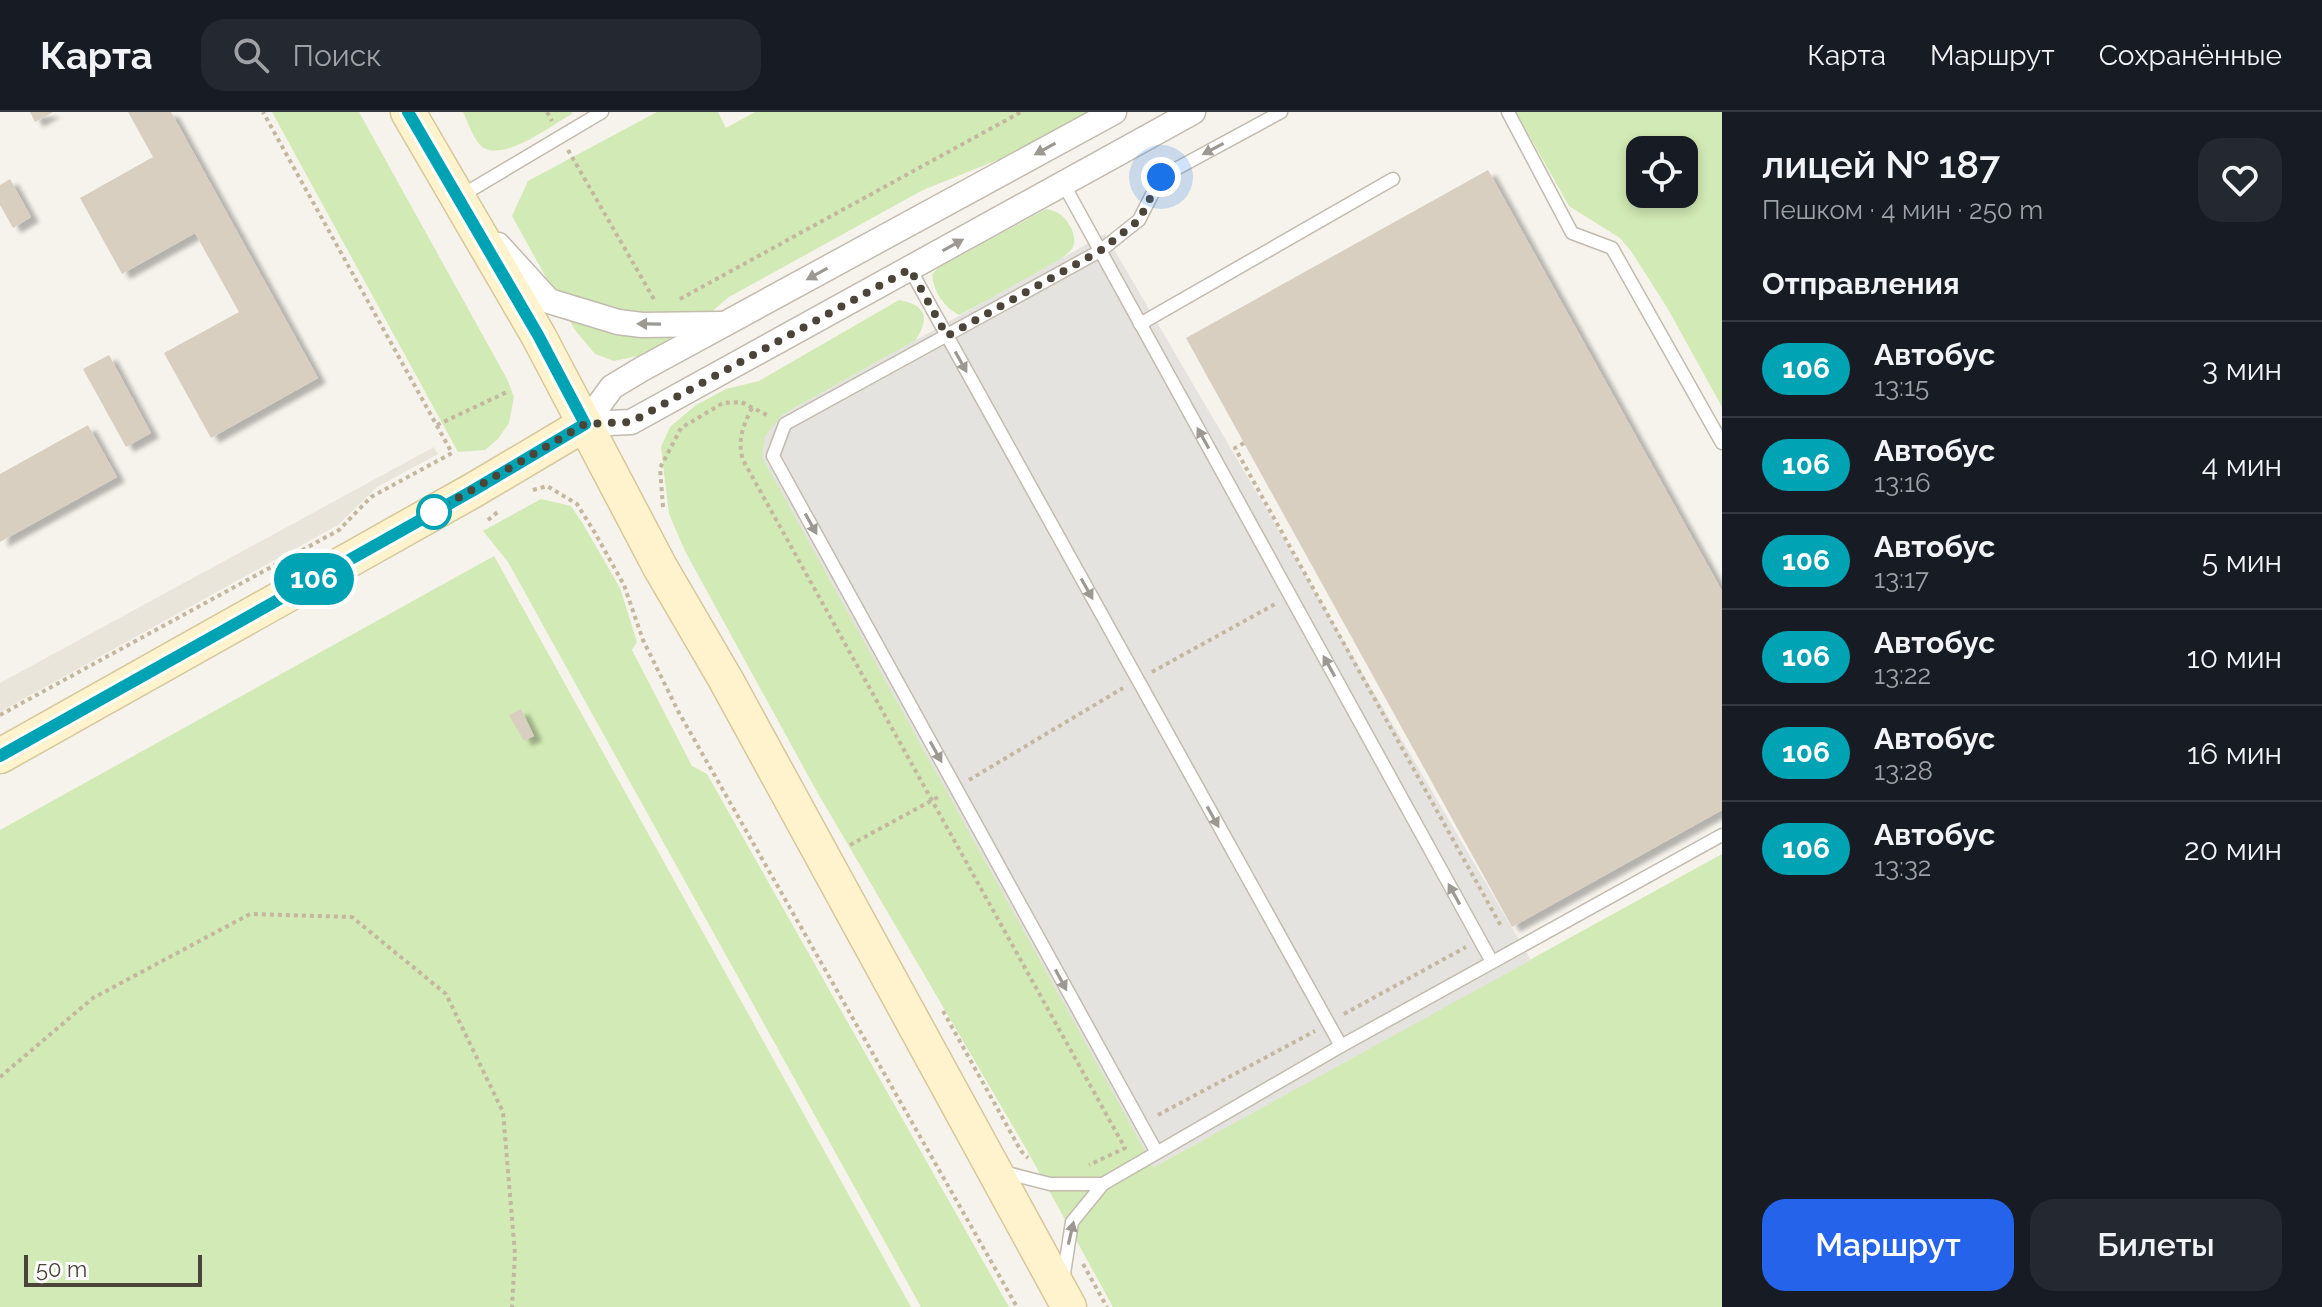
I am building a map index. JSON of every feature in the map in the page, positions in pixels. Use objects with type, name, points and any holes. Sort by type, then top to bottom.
[{"type":"main road","points":[[408,112],[538,335],[660,567],[726,680],[1065,1299]]},
{"type":"main road","points":[[0,756],[472,491],[585,424]]},
{"type":"street","points":[[585,424],[612,387],[1114,112]]},
{"type":"street","points":[[585,424],[631,422],[1193,112]]},
{"type":"street","points":[[456,199],[549,301],[618,322],[642,325],[727,324]]},
{"type":"lane","points":[[1156,1151],[773,456],[785,424],[1100,251],[1139,220],[1161,177],[1281,112]]},
{"type":"lane","points":[[1508,112],[1572,233],[1612,248],[1722,443]]},
{"type":"lane","points":[[456,199],[599,113]]},
{"type":"lane","points":[[1140,324],[1393,179]]},
{"type":"lane","points":[[1064,185],[1492,962]]},
{"type":"lane","points":[[910,269],[1341,1046]]},
{"type":"lane","points":[[1065,1299],[1072,1222],[1103,1184],[1341,1046],[1722,835]]},
{"type":"lane","points":[[993,1169],[1050,1184],[1103,1184]]},
{"type":"path","points":[[0,715],[339,530],[371,497],[452,453],[263,112]]},
{"type":"path","points":[[547,112],[660,310]]},
{"type":"path","points":[[674,303],[1021,112]]},
{"type":"path","points":[[437,425],[507,392]]},
{"type":"path","points":[[664,510],[660,468],[681,428],[723,403],[741,402],[785,424]]},
{"type":"path","points":[[752,408],[742,427],[739,447],[743,460],[1125,1148],[1078,1169]]},
{"type":"path","points":[[1244,443],[1235,448],[1309,586],[1501,926]]},
{"type":"path","points":[[520,493],[547,486],[577,504],[589,523],[624,585],[643,640],[678,711],[1017,1307]]},
{"type":"path","points":[[488,520],[510,502]]},
{"type":"path","points":[[844,848],[1290,596]]},
{"type":"path","points":[[0,1077],[93,998],[250,914],[352,917],[446,994],[503,1112],[515,1254],[512,1307]]},
{"type":"path","points":[[1342,1015],[1469,945]]},
{"type":"path","points":[[939,1003],[1021,1151],[1043,1172],[1050,1184]]},
{"type":"path","points":[[1158,1115],[1315,1030]]},
{"type":"path","points":[[1072,1222],[1081,1260],[1107,1307]]},
{"type":"shaded area","points":[[1105,234],[1531,960],[1154,1167],[762,457],[765,436],[782,415]]},
{"type":"shaded area","points":[[434,447],[438,454],[377,487],[338,525],[0,712],[0,683]]},
{"type":"green space","points":[[272,112],[359,112],[507,379],[514,397],[509,423],[498,439],[485,450],[458,452]]},
{"type":"green space","points":[[463,112],[572,114],[518,145],[495,151],[478,143]]},
{"type":"green space","points":[[657,112],[718,112],[726,128],[755,112],[1092,112],[1027,148],[923,190],[729,297],[686,333],[656,352],[614,361],[595,354],[575,330],[512,216],[528,181]]},
{"type":"green space","points":[[1516,112],[1722,112],[1722,407],[1668,309],[1620,238],[1569,206]]},
{"type":"green space","points":[[1046,209],[1063,216],[1073,231],[1073,247],[1065,256],[959,315],[944,304],[933,282],[932,275],[938,268]]},
{"type":"green space","points":[[899,300],[915,305],[923,314],[923,326],[915,341],[782,415],[1154,1167],[1722,854],[1722,1307],[1113,1307],[1024,1145],[816,790],[685,551],[669,514],[661,447],[670,427],[696,405],[726,389],[759,381]]},
{"type":"green space","points":[[541,499],[571,506],[583,524],[620,588],[637,642],[632,650],[692,766],[707,774],[1009,1307],[921,1307],[508,562],[483,531]]},
{"type":"green space","points":[[494,556],[911,1307],[0,1307],[0,830]]},
{"type":"building","points":[[30,112],[53,112],[35,122]]},
{"type":"building","points":[[128,112],[171,112],[318,378],[211,438],[164,353],[239,312],[195,233],[122,274],[80,198],[153,157]]},
{"type":"building","points":[[1488,170],[1722,591],[1722,810],[1512,927],[1186,338]]},
{"type":"building","points":[[10,179],[31,217],[13,228],[0,205],[0,185]]},
{"type":"building","points":[[109,355],[151,433],[126,447],[83,369]]},
{"type":"building","points":[[88,425],[117,477],[0,542],[0,474]]},
{"type":"building","points":[[521,709],[534,736],[524,741],[509,715]]},
{"type":"bus line","name":"106","points":[[0,756],[472,491],[585,424],[538,335],[408,112]]},
{"type":"route","points":[[434,512],[585,424],[631,422],[910,269],[947,336],[1100,251],[1139,220],[1161,177]]}]
